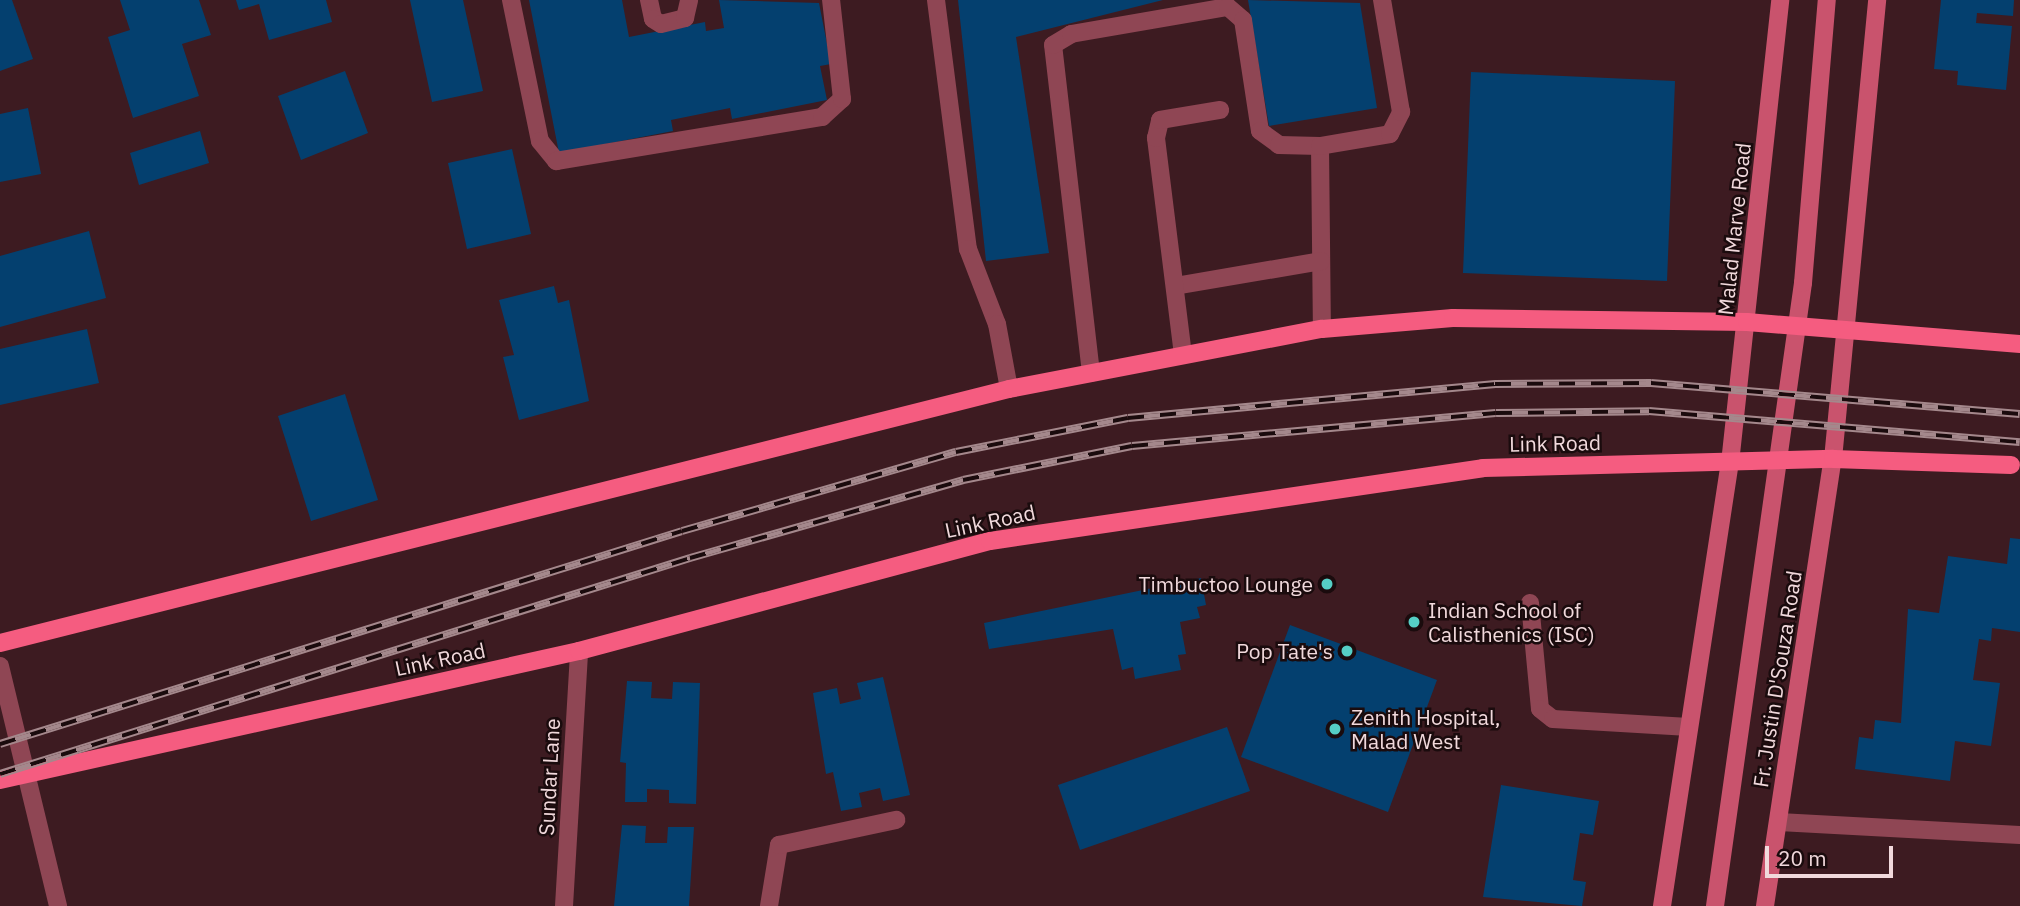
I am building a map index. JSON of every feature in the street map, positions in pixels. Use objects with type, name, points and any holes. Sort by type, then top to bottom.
[{"type":"main road","name":"Malad Marve Road","points":[[1730,463],[1748,322],[1780,0]]},
{"type":"main road","points":[[1715,906],[1803,283],[1827,0]]},
{"type":"main road","points":[[1833,459],[1849,327],[1877,0]]},
{"type":"main road","points":[[0,643],[1009,389],[1322,328],[1453,318],[1748,322],[1849,327],[2020,344]]},
{"type":"main road","name":"Link Road","points":[[0,780],[579,651],[990,541],[1483,468],[1833,459],[2011,465]]},
{"type":"main road","name":"Fr. Justin D'Souza Road","points":[[1765,906],[1833,459]]},
{"type":"main road","points":[[1662,906],[1730,463]]},
{"type":"street","points":[[511,0],[540,141],[556,161],[822,117],[842,99],[831,0]]},
{"type":"street","points":[[649,0],[653,19],[661,24],[684,18],[689,0]]},
{"type":"street","points":[[936,0],[968,249],[997,324],[1009,389]]},
{"type":"street","points":[[1091,373],[1053,45],[1070,34],[1228,7],[1243,20],[1261,131],[1279,145],[1320,146],[1390,134],[1401,112],[1382,0]]},
{"type":"street","points":[[1183,355],[1156,138],[1160,120],[1220,110]]},
{"type":"street","points":[[1320,146],[1322,328]]},
{"type":"street","points":[[1175,286],[1321,261]]},
{"type":"street","points":[[1530,603],[1540,709],[1553,719],[1689,727]]},
{"type":"street","name":"Sundar Lane","points":[[564,906],[579,651]]},
{"type":"street","points":[[0,666],[30,772],[58,906]]},
{"type":"street","points":[[769,906],[779,845],[896,820]]},
{"type":"street","points":[[1779,822],[2020,835]]},
{"type":"building","points":[[0,0],[12,0],[33,59],[0,71]]},
{"type":"building","points":[[120,0],[199,0],[211,35],[182,44],[199,96],[133,118],[108,37],[130,30]]},
{"type":"building","points":[[236,0],[326,0],[332,22],[269,40],[259,4],[239,10]]},
{"type":"building","points":[[410,0],[463,0],[483,91],[432,102]]},
{"type":"building","points":[[529,0],[622,0],[629,37],[705,22],[706,31],[724,28],[719,0],[819,3],[831,64],[820,66],[827,100],[732,119],[730,108],[671,120],[673,131],[559,153]]},
{"type":"building","points":[[958,0],[1163,0],[1016,37],[1049,253],[986,261]]},
{"type":"building","points":[[1248,0],[1360,3],[1377,108],[1269,126]]},
{"type":"building","points":[[1941,0],[2014,0],[2013,16],[1977,13],[1976,23],[2012,26],[2006,90],[1957,85],[1958,71],[1934,69]]},
{"type":"building","points":[[345,71],[368,133],[301,160],[278,96]]},
{"type":"building","points":[[1471,72],[1675,81],[1667,281],[1463,273]]},
{"type":"building","points":[[28,108],[41,174],[0,182],[0,114]]},
{"type":"building","points":[[200,131],[209,163],[139,185],[130,153]]},
{"type":"building","points":[[512,149],[531,234],[467,249],[448,163]]},
{"type":"building","points":[[89,231],[106,298],[0,327],[0,256]]},
{"type":"building","points":[[554,286],[558,303],[569,300],[589,401],[519,420],[503,357],[514,355],[499,300]]},
{"type":"building","points":[[87,329],[99,383],[0,405],[0,349]]},
{"type":"building","points":[[345,394],[378,500],[311,521],[278,416]]},
{"type":"building","points":[[2010,538],[2020,539],[2020,632],[1992,628],[1991,641],[1979,639],[1973,680],[2000,683],[1991,746],[1955,741],[1950,781],[1855,769],[1859,737],[1873,739],[1875,720],[1901,723],[1908,609],[1939,613],[1948,556],[2007,564]]},
{"type":"building","points":[[1201,578],[1206,605],[1197,607],[1200,618],[1180,622],[1186,654],[1178,655],[1181,670],[1135,679],[1133,667],[1122,670],[1113,629],[989,649],[984,623]]},
{"type":"building","points":[[1290,625],[1437,680],[1388,812],[1241,757]]},
{"type":"building","points":[[883,677],[910,795],[883,801],[880,788],[859,793],[862,807],[841,811],[833,772],[826,774],[813,693],[837,688],[840,704],[861,699],[857,683]]},
{"type":"building","points":[[627,681],[652,682],[651,698],[672,699],[673,682],[700,683],[696,804],[669,803],[669,790],[647,789],[647,802],[625,802],[626,763],[620,762]]},
{"type":"building","points":[[1227,727],[1250,791],[1080,850],[1058,785]]},
{"type":"building","points":[[1501,785],[1599,801],[1593,835],[1580,833],[1573,880],[1586,882],[1582,906],[1483,897]]},
{"type":"building","points":[[622,825],[646,826],[645,843],[667,843],[668,827],[694,827],[689,906],[614,906]]},
{"type":"railway","points":[[0,744],[682,531],[956,452],[1128,418],[1495,384],[1651,383],[2020,414]]},
{"type":"railway","points":[[0,774],[690,558],[963,480],[1132,446],[1496,413],[1649,411],[2020,442]]},
{"type":"place","name":"Timbuctoo Lounge","points":[[1327,584]]},
{"type":"place","name":"Indian School of Calisthenics (ISC)","points":[[1414,622]]},
{"type":"place","name":"Pop Tate's","points":[[1347,651]]},
{"type":"place","name":"Zenith Hospital, Malad West","points":[[1335,729]]}]
